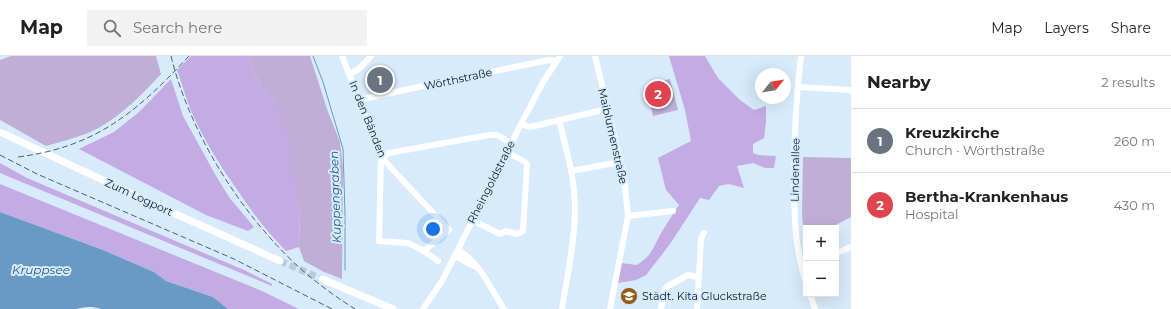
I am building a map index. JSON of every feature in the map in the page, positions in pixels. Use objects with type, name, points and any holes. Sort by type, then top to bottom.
[{"type":"main road","name":"Zum Logport","points":[[0,132],[280,261]]},
{"type":"main road","points":[[322,279],[393,309]]},
{"type":"street","name":"In den Bänden","points":[[342,56],[381,157],[449,230],[424,251]]},
{"type":"street","points":[[350,74],[359,70],[371,56]]},
{"type":"street","name":"Maiblumenstraße","points":[[595,56],[624,177],[628,216],[610,309]]},
{"type":"street","name":"Lindenallee","points":[[801,56],[794,159],[794,206],[803,260]]},
{"type":"street","name":"Wörthstraße","points":[[359,100],[542,61],[558,59]]},
{"type":"street","name":"Rheingoldstraße","points":[[423,309],[442,281],[511,143],[558,59]]},
{"type":"street","points":[[798,87],[851,90]]},
{"type":"street","points":[[521,124],[530,127],[607,109]]},
{"type":"street","points":[[559,120],[572,171],[575,207],[575,224],[562,309]]},
{"type":"street","points":[[438,261],[424,251],[408,243],[379,241],[381,157],[389,153],[489,135],[497,136],[511,143]]},
{"type":"street","points":[[472,220],[500,234],[506,231],[517,234],[523,231],[527,164],[507,152]]},
{"type":"street","points":[[572,171],[620,162]]},
{"type":"street","points":[[628,216],[673,211]]},
{"type":"street","points":[[697,309],[701,239],[704,233]]},
{"type":"street","points":[[839,252],[851,247]]},
{"type":"street","points":[[456,253],[478,268],[504,309]]},
{"type":"street","points":[[661,309],[668,286],[688,275],[698,277]]},
{"type":"street","points":[[811,297],[815,309]]},
{"type":"street","points":[[812,297],[819,309]]},
{"type":"shaded area","points":[[11,56],[156,56],[161,74],[137,99],[108,122],[88,133],[46,146],[0,120],[0,60]]},
{"type":"shaded area","points":[[191,56],[247,56],[260,86],[275,102],[290,141],[295,188],[300,212],[299,247],[286,251],[272,236],[223,170],[206,141],[191,111],[177,70]]},
{"type":"shaded area","points":[[247,56],[310,56],[327,109],[340,142],[343,169],[342,279],[324,272],[304,261],[299,247],[300,212],[275,102],[260,86]]},
{"type":"shaded area","points":[[669,56],[705,56],[718,78],[740,100],[754,110],[766,106],[764,138],[753,144],[753,153],[758,155],[776,156],[774,168],[765,168],[753,163],[737,166],[744,188],[729,184],[719,186],[709,200],[700,198],[670,244],[646,275],[636,280],[618,283],[621,263],[637,265],[646,258],[679,205],[666,190],[658,158],[691,141],[685,110]]},
{"type":"shaded area","points":[[171,79],[183,116],[216,176],[229,197],[254,227],[248,231],[206,215],[79,149],[114,132],[139,112]]},
{"type":"shaded area","points":[[670,79],[678,110],[653,116],[646,85]]},
{"type":"shaded area","points":[[803,157],[851,158],[851,217],[836,225],[803,225],[803,227],[802,213]]},
{"type":"shaded area","points":[[0,163],[27,178],[244,270],[272,284],[272,286],[0,173]]},
{"type":"shaded area","points":[[0,184],[262,291],[299,309],[228,309],[213,297],[166,281],[154,272],[103,250],[0,212]]},
{"type":"water","name":"Kruppsee","points":[[0,212],[103,250],[154,272],[166,281],[213,297],[228,309],[101,309],[88,307],[76,309],[0,309]]},
{"type":"waterway","name":"Kuppengraben","points":[[313,56],[323,82],[343,149],[345,270]]},
{"type":"tunnel","points":[[280,261],[322,279]]},
{"type":"railway","points":[[171,56],[191,115],[205,144],[239,199],[279,248],[301,269],[327,290],[355,309]]},
{"type":"railway","points":[[18,157],[46,152],[70,145],[113,124],[133,110],[151,94],[189,56]]},
{"type":"railway","points":[[0,155],[37,174],[234,259],[332,309]]},
{"type":"place","name":"Kreuzkirche","points":[[380,80]]},
{"type":"place","name":"Bertha-Krankenhaus","points":[[658,94]]},
{"type":"place","name":"Städt. Kita Gluckstraße","points":[[629,296]]}]
